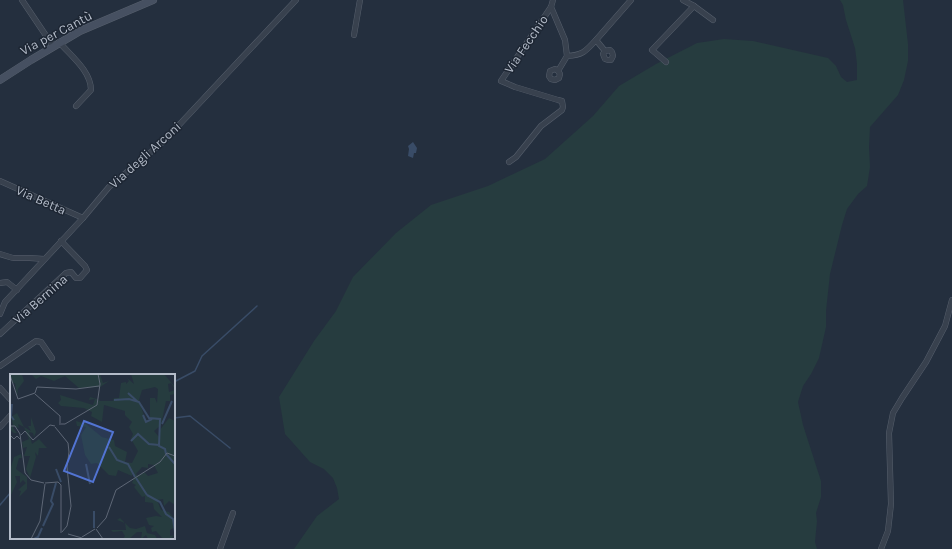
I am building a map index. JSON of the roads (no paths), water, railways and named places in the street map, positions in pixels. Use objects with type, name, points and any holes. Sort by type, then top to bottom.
[{"type":"street","points":[[22,0],[56,44],[84,71],[91,81],[91,90],[76,106]]},
{"type":"street","name":"Via per Cantù","points":[[0,80],[56,44],[153,0]]},
{"type":"street","name":"Via degli Arconi","points":[[0,311],[5,302],[83,218],[109,187],[164,141],[296,0]]},
{"type":"street","points":[[354,34],[360,0]]},
{"type":"street","name":"Via Fecchio","points":[[509,162],[516,156],[541,126],[562,110],[563,104],[558,100],[515,87],[501,81],[551,7],[553,0]]},
{"type":"street","points":[[567,56],[580,55],[587,50],[631,0]]},
{"type":"street","points":[[683,0],[713,20]]},
{"type":"street","points":[[666,62],[652,50],[694,6]]},
{"type":"street","points":[[551,7],[565,40],[567,56],[558,71]]},
{"type":"street","points":[[596,40],[605,52]]},
{"type":"street","name":"Via Betta","points":[[0,181],[83,218]]},
{"type":"street","name":"Via Bernina","points":[[0,334],[66,273],[71,272],[76,278],[80,278],[87,270],[61,241]]},
{"type":"street","points":[[0,254],[13,258],[44,259]]},
{"type":"street","points":[[0,284],[7,282],[17,290]]},
{"type":"street","points":[[881,549],[888,531],[891,504],[889,433],[893,413],[926,362],[945,326],[952,300]]},
{"type":"street","points":[[0,366],[36,341],[41,342],[52,358]]},
{"type":"street","points":[[0,388],[10,399]]},
{"type":"street","points":[[0,426],[10,416]]},
{"type":"street","points":[[220,549],[233,513]]},
{"type":"water","points":[[413,142],[417,148],[413,158],[408,156],[408,146]]},
{"type":"waterway","points":[[175,381],[195,371],[202,356],[257,306]]},
{"type":"waterway","points":[[175,418],[190,416],[230,448]]},
{"type":"waterway","points":[[0,505],[10,493]]}]
